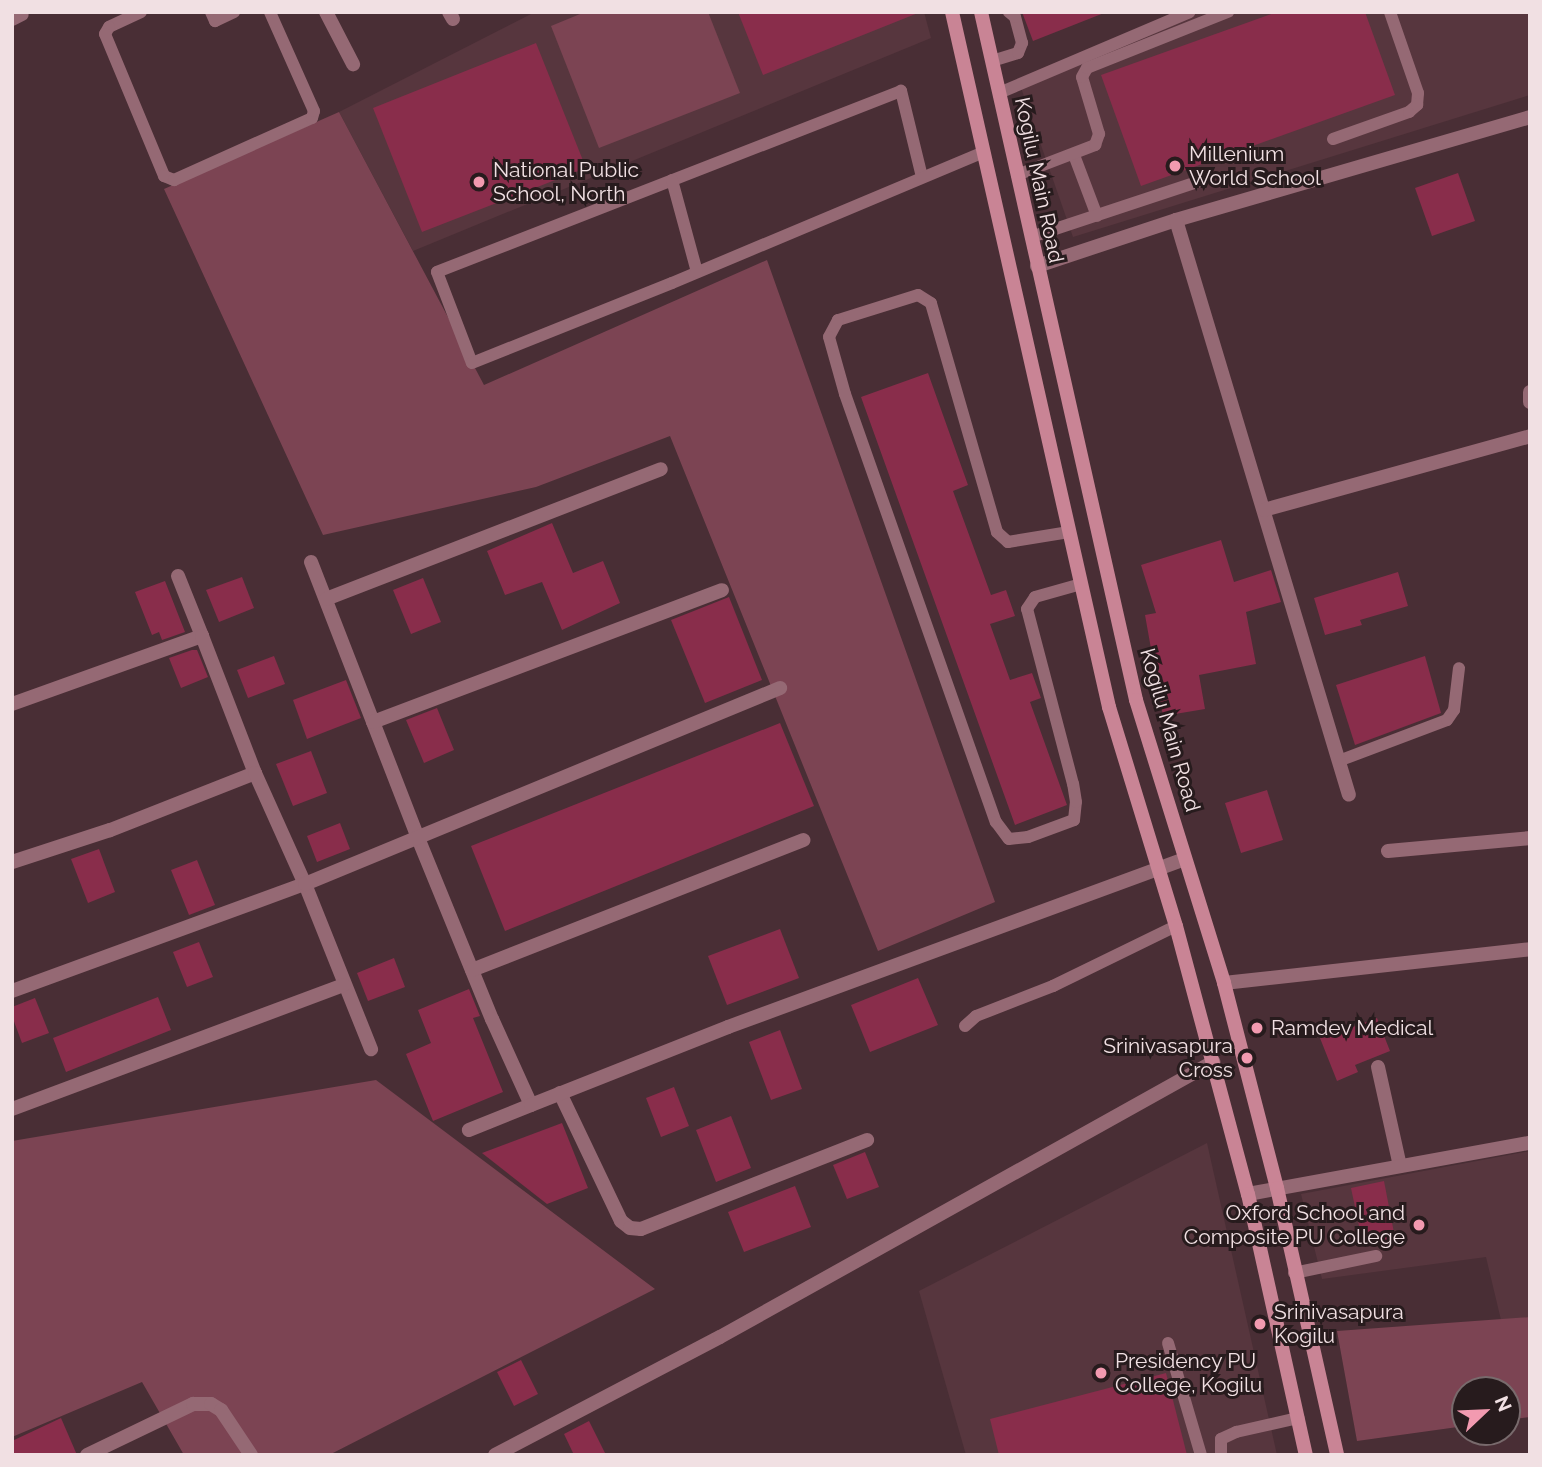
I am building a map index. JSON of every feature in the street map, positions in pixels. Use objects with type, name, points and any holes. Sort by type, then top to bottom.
[{"type":"main road","points":[[952,12],[1110,706],[1176,926],[1248,1194],[1306,1455]]},
{"type":"main road","name":"Kogilu Main Road","points":[[984,13],[1037,266],[1136,700],[1224,983],[1276,1188],[1336,1455]]},
{"type":"street","points":[[326,12],[354,64]]},
{"type":"street","points":[[1037,266],[1176,220],[1530,117]]},
{"type":"street","points":[[1176,220],[1349,795]]},
{"type":"street","points":[[1530,392],[1530,402]]},
{"type":"street","points":[[1264,510],[1530,436]]},
{"type":"street","points":[[326,599],[661,469]]},
{"type":"street","points":[[312,562],[471,970],[531,1105]]},
{"type":"street","points":[[178,576],[255,773],[305,884],[371,1049]]},
{"type":"street","points":[[373,722],[722,590]]},
{"type":"street","points":[[12,704],[202,636]]},
{"type":"street","points":[[12,991],[305,884],[780,688]]},
{"type":"street","points":[[12,862],[136,820],[255,773]]},
{"type":"street","points":[[1388,852],[1530,838]]},
{"type":"street","points":[[471,970],[803,840]]},
{"type":"street","points":[[469,1130],[741,1022],[1185,859]]},
{"type":"street","points":[[1224,983],[1530,949]]},
{"type":"street","points":[[12,1109],[344,985]]},
{"type":"street","points":[[495,1455],[720,1337],[1213,1062]]},
{"type":"street","points":[[1378,1067],[1400,1166]]},
{"type":"street","points":[[560,1093],[621,1221],[630,1228],[641,1229],[867,1140]]},
{"type":"street","points":[[1248,1194],[1530,1143]]},
{"type":"street","points":[[87,1455],[193,1404],[211,1404],[221,1410],[251,1455]]},
{"type":"lane","points":[[141,12],[109,27],[105,34],[164,176],[174,180],[312,118],[314,110],[270,12]]},
{"type":"lane","points":[[211,12],[215,21],[234,12]]},
{"type":"lane","points":[[992,61],[1018,53],[1022,43],[1015,17],[1009,12]]},
{"type":"lane","points":[[999,93],[1190,12]]},
{"type":"lane","points":[[1017,175],[1095,145],[1099,134],[1082,77],[1087,68],[1228,12]]},
{"type":"lane","points":[[1333,139],[1409,112],[1417,105],[1418,93],[1390,12]]},
{"type":"lane","points":[[922,177],[901,91],[437,272],[472,363],[983,152]]},
{"type":"lane","points":[[1074,155],[1097,216]]},
{"type":"lane","points":[[672,180],[697,272]]},
{"type":"lane","points":[[1031,237],[1197,183]]},
{"type":"lane","points":[[1069,532],[1008,542],[996,532],[932,303],[918,295],[838,320],[829,337],[845,394],[996,822],[1009,839],[1028,837],[1074,820],[1076,802],[1073,785],[1027,609],[1035,597],[1081,584]]},
{"type":"lane","points":[[1340,760],[1447,720],[1454,710],[1459,668]]},
{"type":"lane","points":[[965,1026],[976,1016],[1053,986],[1176,926]]},
{"type":"lane","points":[[1294,1273],[1376,1256]]},
{"type":"lane","points":[[1168,1343],[1201,1455]]},
{"type":"lane","points":[[1221,1455],[1221,1439],[1236,1432],[1298,1418]]},
{"type":"shaded area","name":"National Public School, North","points":[[535,12],[924,12],[931,38],[413,251],[339,112]]},
{"type":"shaded area","points":[[585,12],[708,12],[740,93],[599,148],[551,26]]},
{"type":"shaded area","name":"Millenium World School","points":[[1201,12],[1530,12],[1530,95],[1073,237],[1019,82]]},
{"type":"shaded area","points":[[339,112],[484,385],[767,260],[995,902],[878,951],[670,436],[536,487],[323,535],[164,189]]},
{"type":"shaded area","points":[[376,1080],[655,1289],[329,1455],[184,1455],[142,1382],[12,1437],[12,1141]]},
{"type":"shaded area","name":"Presidency PU College, Kogilu","points":[[1207,1143],[1277,1455],[966,1455],[919,1291]]},
{"type":"shaded area","name":"Oxford School and Composite PU College","points":[[1530,1151],[1530,1317],[1501,1320],[1486,1257],[1322,1279],[1301,1194]]},
{"type":"shaded area","points":[[1530,1317],[1530,1417],[1521,1418],[1521,1376],[1451,1376],[1451,1428],[1357,1441],[1337,1331]]},
{"type":"building","points":[[738,12],[918,12],[918,13],[763,75]]},
{"type":"building","points":[[1022,12],[1104,12],[1104,13],[1033,41]]},
{"type":"building","points":[[1277,12],[1365,12],[1395,95],[1141,186],[1101,75]]},
{"type":"building","points":[[536,43],[586,168],[422,232],[373,108]]},
{"type":"building","points":[[1458,173],[1475,221],[1432,236],[1415,188]]},
{"type":"building","points":[[928,373],[968,485],[953,491],[991,595],[1006,590],[1015,616],[990,624],[1010,680],[1032,673],[1041,698],[1030,702],[1067,805],[1015,825],[861,397]]},
{"type":"building","points":[[552,523],[573,573],[603,561],[620,603],[562,630],[542,582],[505,595],[487,551]]},
{"type":"building","points":[[1221,540],[1234,582],[1271,570],[1281,602],[1246,612],[1256,664],[1199,675],[1205,709],[1163,716],[1145,615],[1156,613],[1141,565]]},
{"type":"building","points":[[1398,572],[1408,606],[1360,620],[1362,625],[1325,635],[1314,598]]},
{"type":"building","points":[[242,577],[254,608],[219,622],[206,590]]},
{"type":"building","points":[[423,578],[441,622],[411,634],[393,590]]},
{"type":"building","points":[[165,581],[185,632],[162,640],[159,632],[152,635],[135,592]]},
{"type":"building","points":[[729,597],[762,680],[705,703],[671,620]]},
{"type":"building","points":[[197,650],[208,677],[181,688],[169,658]]},
{"type":"building","points":[[274,656],[285,684],[248,698],[237,670]]},
{"type":"building","points":[[1425,656],[1441,713],[1355,745],[1336,685]]},
{"type":"building","points":[[346,680],[361,718],[307,739],[293,700]]},
{"type":"building","points":[[437,708],[454,750],[424,763],[406,720]]},
{"type":"building","points":[[780,723],[814,806],[505,931],[471,846]]},
{"type":"building","points":[[311,751],[327,793],[293,806],[276,764]]},
{"type":"building","points":[[1267,790],[1283,840],[1241,853],[1225,803]]},
{"type":"building","points":[[340,823],[350,849],[317,862],[307,836]]},
{"type":"building","points":[[99,849],[115,892],[88,903],[71,859]]},
{"type":"building","points":[[197,860],[215,905],[189,915],[171,870]]},
{"type":"building","points":[[780,929],[799,978],[727,1005],[708,956]]},
{"type":"building","points":[[199,942],[213,977],[187,987],[173,952]]},
{"type":"building","points":[[394,958],[405,987],[368,1001],[357,973]]},
{"type":"building","points":[[918,978],[938,1025],[870,1052],[851,1005]]},
{"type":"building","points":[[469,989],[480,1016],[473,1018],[503,1092],[433,1121],[406,1054],[431,1043],[418,1010]]},
{"type":"building","points":[[158,997],[171,1030],[66,1072],[53,1038]]},
{"type":"building","points":[[35,998],[49,1033],[22,1043],[12,1016],[12,1007]]},
{"type":"building","points":[[1377,1018],[1390,1051],[1355,1065],[1358,1072],[1337,1081],[1318,1033],[1340,1025],[1342,1031]]},
{"type":"building","points":[[780,1030],[802,1089],[771,1100],[749,1042]]},
{"type":"building","points":[[674,1087],[689,1126],[661,1137],[646,1098]]},
{"type":"building","points":[[731,1116],[751,1168],[716,1182],[696,1130]]},
{"type":"building","points":[[562,1123],[588,1188],[547,1204],[482,1153]]},
{"type":"building","points":[[865,1152],[879,1187],[847,1199],[833,1165]]},
{"type":"building","points":[[1384,1181],[1395,1238],[1363,1245],[1351,1188]]},
{"type":"building","points":[[795,1186],[811,1227],[744,1252],[728,1212]]},
{"type":"building","points":[[521,1360],[538,1394],[514,1406],[497,1372]]},
{"type":"building","points":[[1166,1373],[1187,1455],[999,1455],[990,1419]]},
{"type":"building","points":[[61,1418],[77,1455],[12,1455],[12,1441]]},
{"type":"building","points":[[589,1421],[606,1455],[574,1455],[564,1434]]},
{"type":"place","name":"Millenium World School","points":[[1175,166]]},
{"type":"place","name":"National Public School, North","points":[[479,182]]},
{"type":"place","name":"Ramdev Medical","points":[[1257,1028]]},
{"type":"place","name":"Srinivasapura Cross","points":[[1247,1058]]},
{"type":"place","name":"Oxford School and Composite PU College","points":[[1419,1225]]},
{"type":"place","name":"Srinivasapura Kogilu","points":[[1260,1324]]},
{"type":"place","name":"Presidency PU College, Kogilu","points":[[1101,1373]]}]
